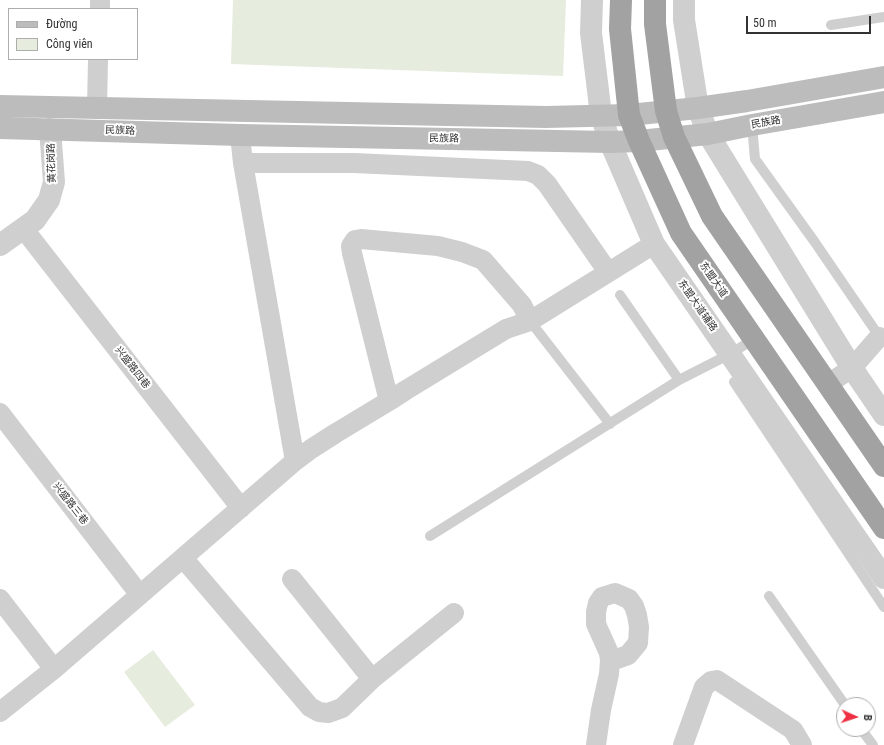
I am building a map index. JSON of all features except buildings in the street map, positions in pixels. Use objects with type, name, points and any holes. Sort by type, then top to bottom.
[{"type":"highway","name":"东盟大道","points":[[621,0],[620,29],[629,115],[680,233],[884,528]]},
{"type":"highway","points":[[656,0],[655,24],[666,111],[674,138],[712,216],[884,466]]},
{"type":"main road","points":[[0,106],[546,117],[629,115],[747,101],[884,77]]},
{"type":"main road","name":"民族路","points":[[0,128],[240,135],[610,142],[639,141],[708,134],[884,102]]},
{"type":"street","name":"东盟大道辅路","points":[[592,0],[591,33],[601,115],[610,142],[654,244],[884,578]]},
{"type":"street","points":[[684,0],[684,20],[698,108],[708,134],[852,368],[884,415]]},
{"type":"street","points":[[97,109],[98,60]]},
{"type":"street","name":"黄花岗路","points":[[0,245],[35,220],[49,200],[54,182],[50,129]]},
{"type":"street","points":[[240,135],[243,163],[295,461]]},
{"type":"street","points":[[243,163],[354,163],[528,171],[538,175],[547,184],[608,272]]},
{"type":"street","name":"兴盛路四巷","points":[[23,228],[241,508]]},
{"type":"street","points":[[389,401],[352,254],[351,246],[355,240],[361,239],[438,246],[452,249],[483,260],[522,305],[530,321]]},
{"type":"street","points":[[0,712],[54,669],[295,461],[323,441],[506,329],[530,321],[654,244]]},
{"type":"street","points":[[828,384],[852,368],[882,340]]},
{"type":"street","name":"兴盛路三巷","points":[[0,413],[140,595]]},
{"type":"street","points":[[183,558],[310,707],[319,712],[328,713],[342,708],[372,679],[454,613]]},
{"type":"street","points":[[292,579],[372,679]]},
{"type":"street","points":[[0,599],[54,669]]},
{"type":"street","points":[[596,745],[601,710],[609,674],[610,660]]},
{"type":"street","points":[[683,745],[704,687],[711,681],[717,680],[793,730],[802,745]]},
{"type":"lane","points":[[831,26],[884,17]]},
{"type":"lane","points":[[752,125],[756,159],[882,340]]},
{"type":"lane","points":[[620,295],[679,380]]},
{"type":"lane","points":[[530,321],[610,424]]},
{"type":"lane","points":[[430,536],[679,380],[730,354],[754,339]]},
{"type":"lane","points":[[734,382],[884,608]]},
{"type":"lane","points":[[769,596],[839,697]]},
{"type":"green space","points":[[233,0],[566,0],[563,76],[231,64]]},
{"type":"green space","points":[[153,650],[195,705],[165,727],[124,672]]}]
